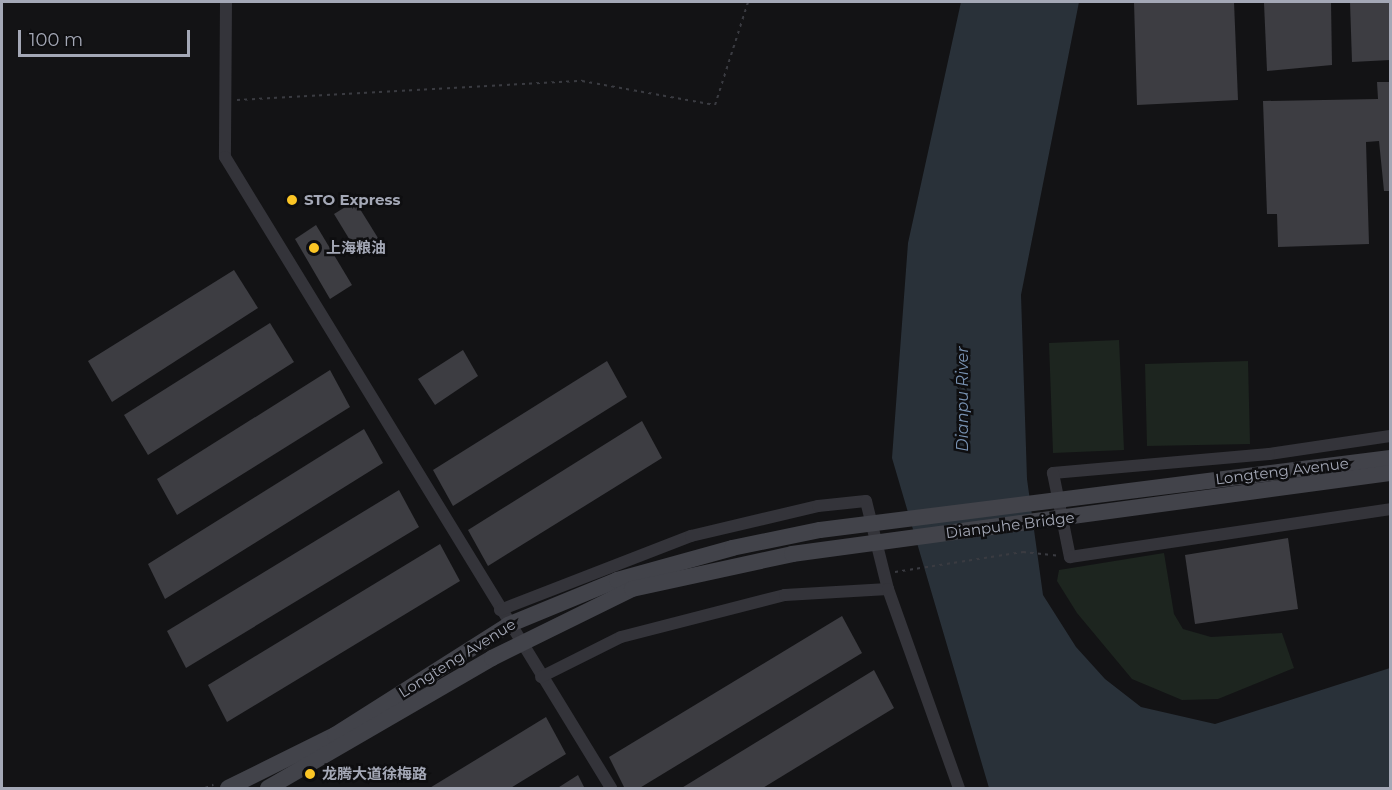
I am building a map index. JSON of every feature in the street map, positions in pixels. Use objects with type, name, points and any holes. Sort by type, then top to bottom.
[{"type":"main road","name":"Longteng Avenue","points":[[1174,484],[1390,458]]},
{"type":"main road","name":"Longteng Avenue","points":[[1177,503],[1390,473]]},
{"type":"main road","name":"Dianpuhe Bridge","points":[[839,528],[1174,484]]},
{"type":"main road","name":"Dianpuhe Bridge","points":[[842,547],[1177,503]]},
{"type":"main road","name":"Longteng Avenue","points":[[228,789],[335,735],[504,618],[617,580],[732,548],[839,528]]},
{"type":"main road","name":"Longteng Avenue","points":[[268,789],[520,644],[632,589],[733,563],[842,547]]},
{"type":"street","points":[[226,2],[225,157],[504,618],[611,789]]},
{"type":"street","points":[[1390,436],[1269,454],[1053,473],[1070,557],[1390,509]]},
{"type":"street","points":[[504,618],[691,536],[866,501],[888,589],[959,789]]},
{"type":"street","points":[[541,677],[621,637],[785,594],[888,589]]},
{"type":"path","points":[[225,101],[582,81],[715,105],[748,2]]},
{"type":"path","points":[[885,575],[909,567],[1023,552],[1070,557]]},
{"type":"shaded area","points":[[1119,340],[1124,450],[1053,453],[1049,343]]},
{"type":"shaded area","points":[[1248,361],[1250,444],[1147,446],[1145,364]]},
{"type":"shaded area","points":[[1164,553],[1174,614],[1183,629],[1211,637],[1282,633],[1294,668],[1218,699],[1182,700],[1132,679],[1077,613],[1057,581],[1059,570]]},
{"type":"water","name":"Dianpu River","points":[[961,2],[1079,2],[1021,295],[1027,479],[1043,595],[1076,647],[1105,679],[1141,707],[1215,724],[1390,668],[1390,788],[989,788],[892,458],[908,243]]},
{"type":"building","points":[[1134,2],[1234,2],[1238,100],[1137,105]]},
{"type":"building","points":[[1331,2],[1332,65],[1267,71],[1264,3]]},
{"type":"building","points":[[1350,2],[1390,2],[1390,60],[1352,62]]},
{"type":"building","points":[[1377,82],[1390,82],[1390,191],[1384,191],[1379,141],[1366,142],[1369,244],[1278,247],[1277,214],[1267,214],[1263,101],[1378,99]]},
{"type":"building","points":[[355,201],[378,238],[359,255],[334,214]]},
{"type":"building","points":[[316,225],[352,285],[330,299],[295,239]]},
{"type":"building","points":[[234,270],[258,308],[112,402],[88,361]]},
{"type":"building","points":[[270,323],[294,362],[148,455],[124,415]]},
{"type":"building","points":[[463,350],[478,376],[435,405],[418,379]]},
{"type":"building","points":[[607,361],[627,397],[453,506],[433,470]]},
{"type":"building","points":[[330,370],[350,407],[177,515],[157,479]]},
{"type":"building","points":[[642,421],[662,458],[488,566],[468,530]]},
{"type":"building","points":[[364,429],[383,463],[165,599],[148,564]]},
{"type":"building","points":[[399,490],[419,527],[186,668],[167,631]]},
{"type":"building","points":[[1288,538],[1298,609],[1195,624],[1185,555]]},
{"type":"building","points":[[440,544],[460,581],[227,722],[208,685]]},
{"type":"building","points":[[842,616],[862,653],[638,789],[625,789],[609,757]]},
{"type":"building","points":[[874,670],[894,708],[761,789],[680,789]]},
{"type":"building","points":[[546,717],[566,754],[509,789],[428,789]]},
{"type":"building","points":[[578,775],[585,789],[556,789]]},
{"type":"place","name":"STO Express","points":[[292,200]]},
{"type":"place","name":"上海粮油","points":[[314,248]]},
{"type":"place","name":"龙腾大道徐梅路","points":[[310,774]]}]
